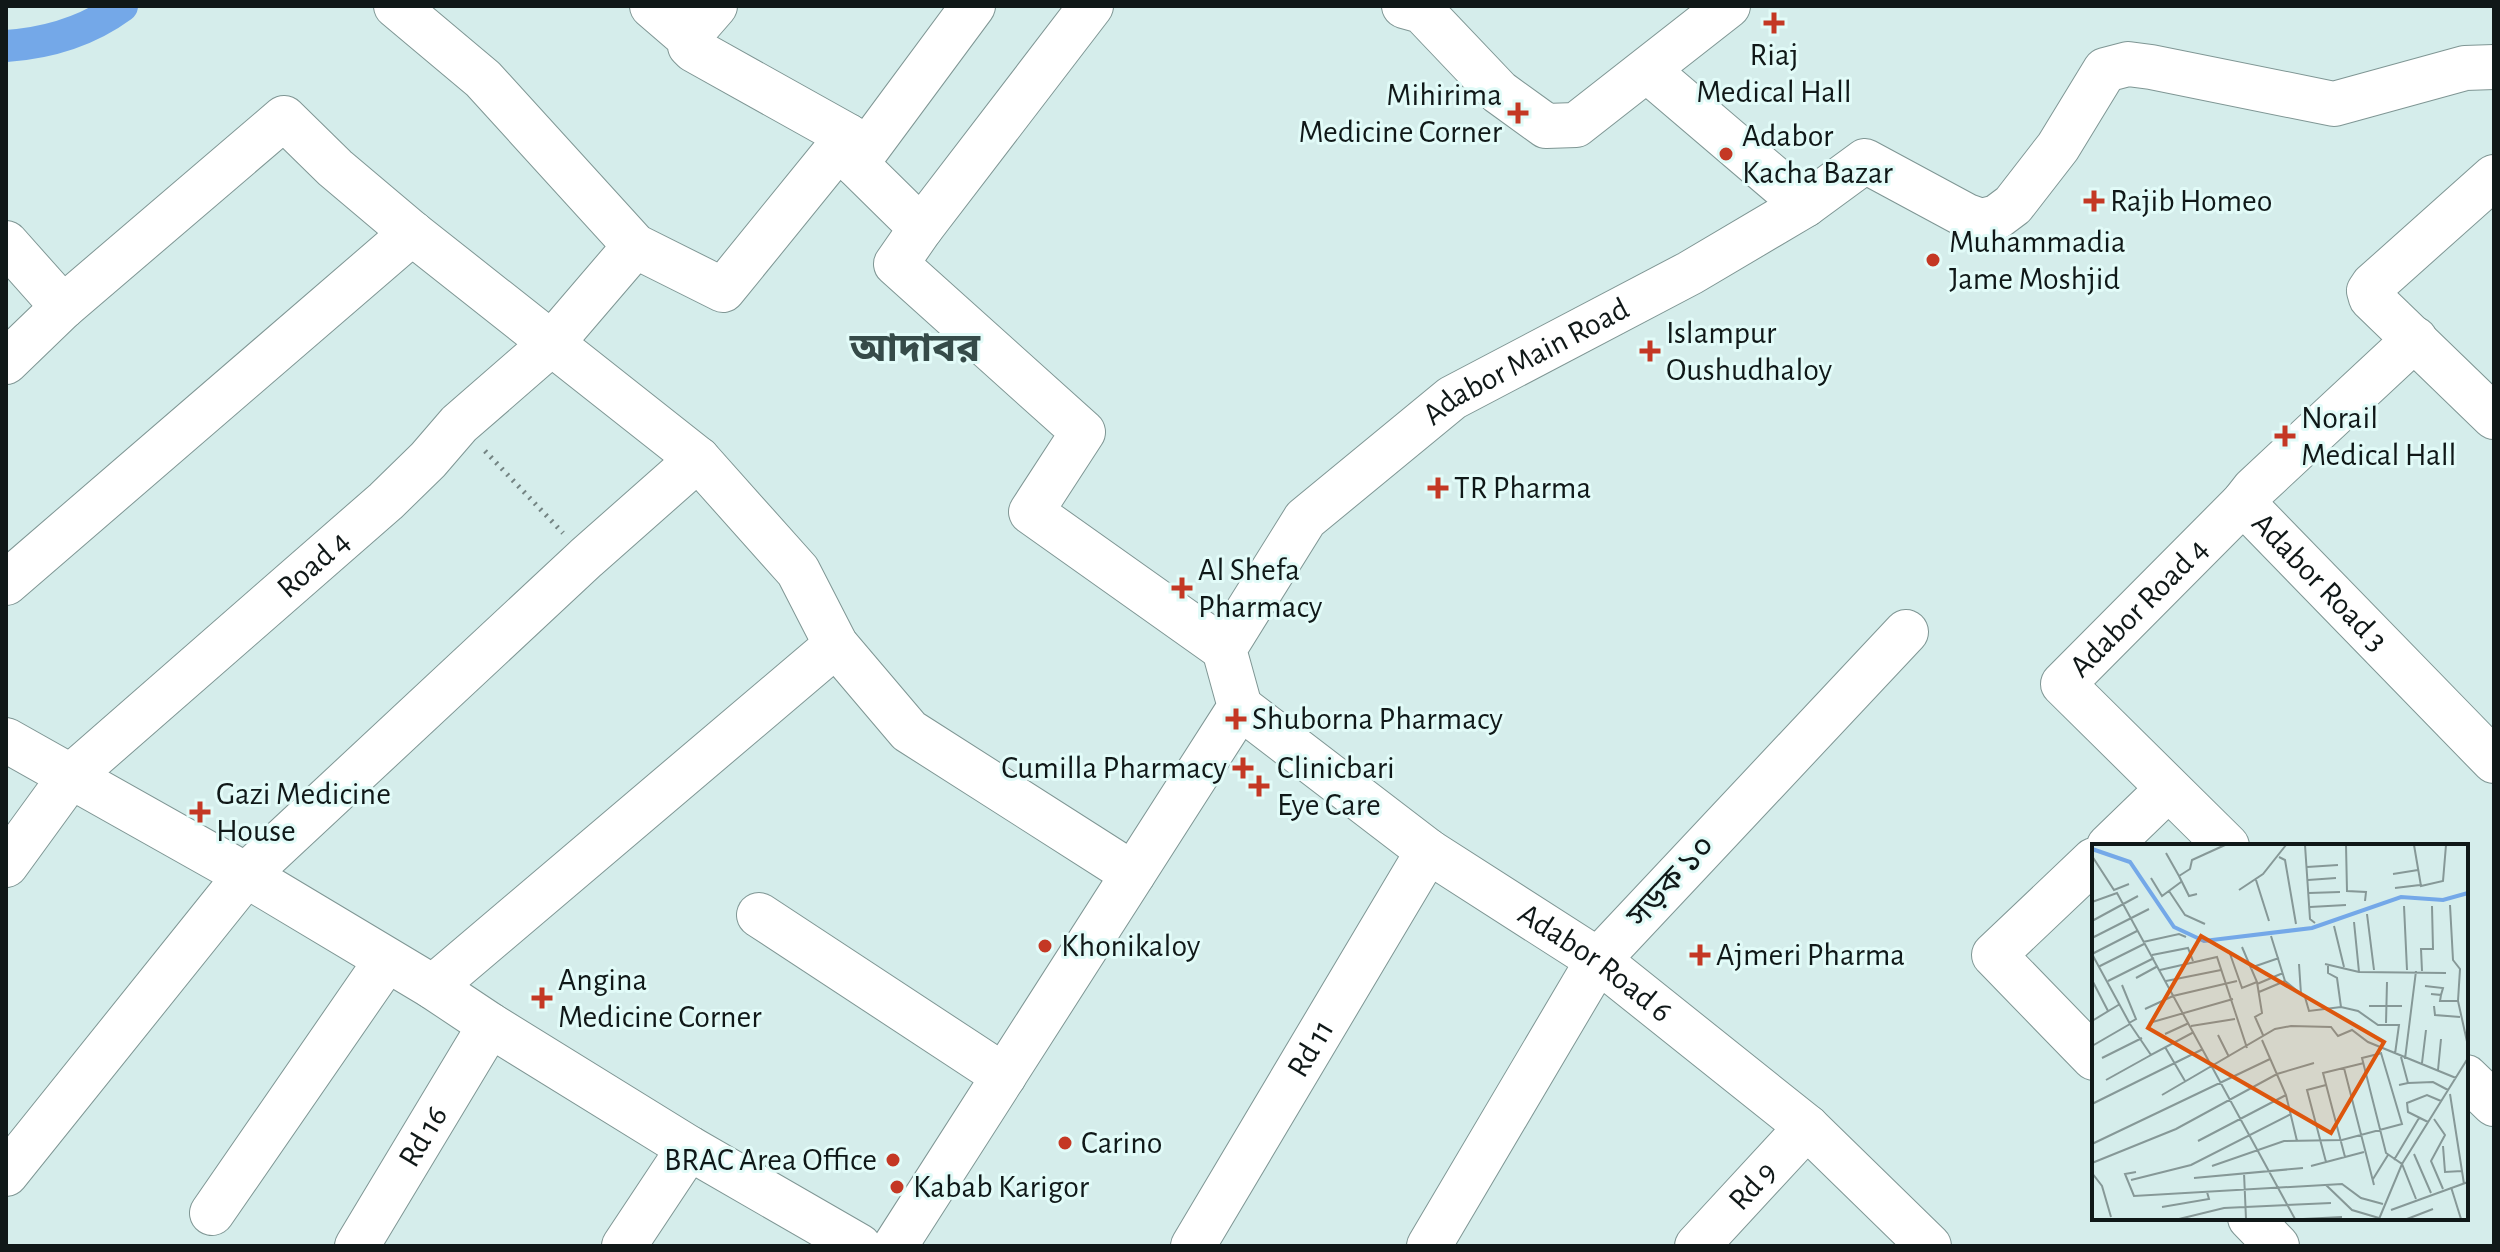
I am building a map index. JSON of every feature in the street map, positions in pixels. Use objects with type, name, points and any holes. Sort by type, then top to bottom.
[{"type":"street","points":[[396,6],[483,79],[635,246],[723,290],[852,150],[973,6]]},
{"type":"street","points":[[652,6],[702,21],[688,42],[694,50],[852,150],[921,228]]},
{"type":"street","points":[[895,1246],[1240,707],[1224,649],[1031,512],[1083,432],[896,264],[1091,6]]},
{"type":"street","points":[[1404,6],[1422,11],[1499,92],[1546,126],[1576,125],[1728,6]]},
{"type":"street","name":"Adabor Main Road","points":[[1224,649],[1305,519],[1452,398],[1690,273],[1805,205],[1865,161],[1922,190],[1943,205],[1981,221],[1997,217],[2013,205],[2058,147],[2105,70],[2128,64],[2334,104],[2465,68],[2494,67]]},
{"type":"street","points":[[1648,71],[1805,205]]},
{"type":"street","points":[[6,362],[63,307],[284,118],[335,168],[412,233],[698,459],[798,571],[836,645],[909,731],[1133,874]]},
{"type":"street","points":[[2494,177],[2369,291],[2371,298],[2494,417]]},
{"type":"street","points":[[6,583],[412,233]]},
{"type":"street","points":[[6,243],[63,307]]},
{"type":"street","name":"Road 4","points":[[6,865],[70,777],[386,501],[459,424],[551,344],[635,246]]},
{"type":"street","name":"Adabor Road 3","points":[[2415,339],[2254,489],[2243,503],[2494,761]]},
{"type":"street","points":[[6,1174],[246,875],[586,558],[698,459]]},
{"type":"street","name":"Adabor Road 4","points":[[2225,844],[2063,684],[2243,503]]},
{"type":"street","name":"সড়ক ১০","points":[[1429,1246],[1598,960],[1906,632]]},
{"type":"street","points":[[433,987],[836,645]]},
{"type":"street","name":"Adabor Road 6","points":[[1240,707],[1428,851],[1598,960],[1807,1127],[1929,1246]]},
{"type":"street","points":[[6,740],[246,875],[433,987],[689,1148],[859,1246]]},
{"type":"street","points":[[2111,844],[2168,789]]},
{"type":"street","name":"Rd 11","points":[[1193,1246],[1428,851]]},
{"type":"street","points":[[2092,862],[1994,955],[2092,1056]]},
{"type":"street","points":[[759,915],[1004,1076]]},
{"type":"street","points":[[212,1213],[386,961]]},
{"type":"street","name":"Rd 16","points":[[357,1246],[490,1025]]},
{"type":"street","points":[[2468,1079],[2494,1104]]},
{"type":"street","name":"Rd 9","points":[[1697,1246],[1807,1127]]},
{"type":"street","points":[[624,1246],[689,1148]]},
{"type":"street","points":[[2252,1220],[2277,1246]]},
{"type":"path","points":[[459,424],[586,558]]},
{"type":"waterway","points":[[6,46],[67,34],[122,6]]},
{"type":"place","name":"Riaj Medical Hall","points":[[1774,23]]},
{"type":"place","name":"Mihirima Medicine Corner","points":[[1518,113]]},
{"type":"place","name":"Adabor Kacha Bazar","points":[[1726,154]]},
{"type":"place","name":"Rajib Homeo","points":[[2094,201]]},
{"type":"place","name":"Muhammadia Jame Moshjid","points":[[1933,260]]},
{"type":"place","name":"Islampur Oushudhaloy","points":[[1650,351]]},
{"type":"place","name":"Norail Medical Hall","points":[[2285,436]]},
{"type":"place","name":"TR Pharma","points":[[1438,488]]},
{"type":"place","name":"Al Shefa Pharmacy","points":[[1182,588]]},
{"type":"place","name":"Shuborna Pharmacy","points":[[1236,719]]},
{"type":"place","name":"Cumilla Pharmacy","points":[[1243,768]]},
{"type":"place","name":"Clinicbari Eye Care","points":[[1259,786]]},
{"type":"place","name":"Gazi Medicine House","points":[[200,812]]},
{"type":"place","name":"Khonikaloy","points":[[1045,946]]},
{"type":"place","name":"Ajmeri Pharma","points":[[1700,955]]},
{"type":"place","name":"Angina Medicine Corner","points":[[542,998]]},
{"type":"place","name":"Carino","points":[[1065,1143]]},
{"type":"place","name":"BRAC Area Office","points":[[893,1160]]},
{"type":"place","name":"Kabab Karigor","points":[[897,1187]]},
{"type":"district","name":"আদাবর","points":[[915,349]]}]
